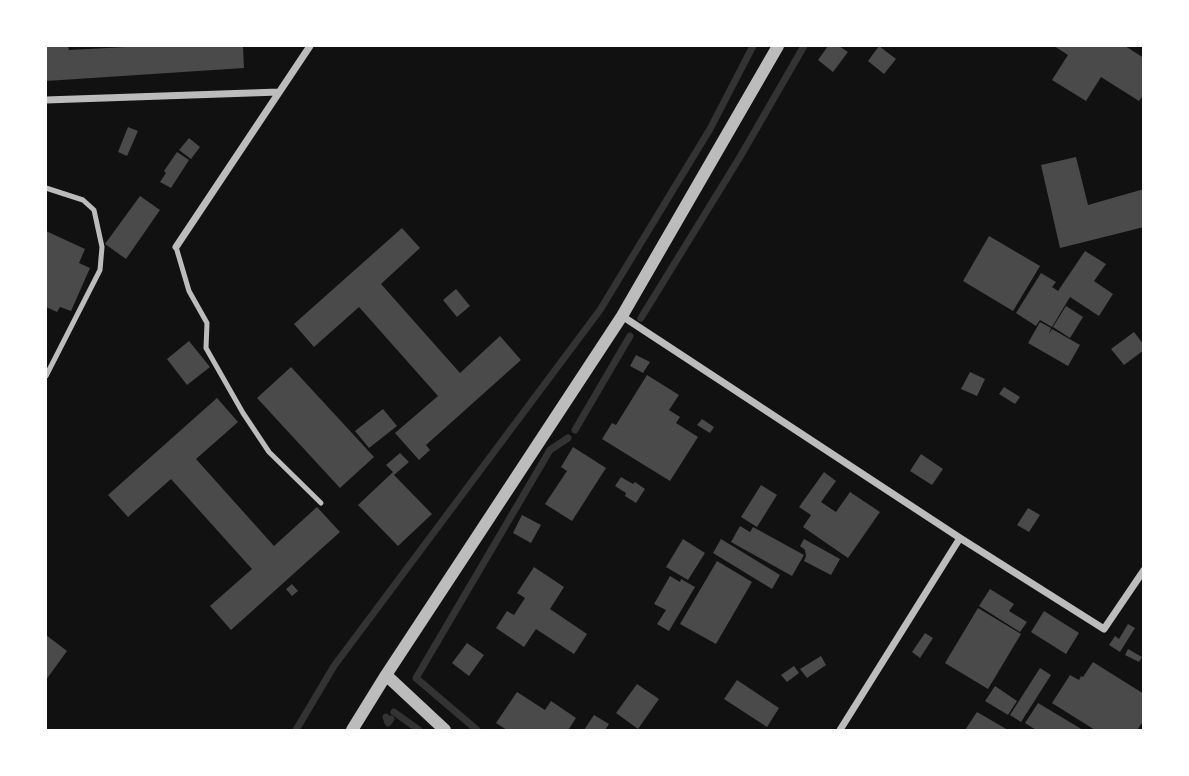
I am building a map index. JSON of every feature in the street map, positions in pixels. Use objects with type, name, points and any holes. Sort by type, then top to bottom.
[{"type":"street","points":[[176,247],[310,46]]},
{"type":"street","points":[[352,730],[622,316],[778,46]]},
{"type":"street","points":[[46,100],[279,92]]},
{"type":"street","points":[[622,316],[960,538],[1104,629],[1143,570]]},
{"type":"street","points":[[840,730],[960,538]]},
{"type":"street","points":[[386,675],[445,730]]},
{"type":"lane","points":[[46,188],[83,201],[94,209],[102,247],[100,270],[46,376]]},
{"type":"lane","points":[[176,247],[189,291],[207,323],[206,348],[212,359],[269,452],[321,503]]},
{"type":"building","points":[[46,46],[68,46],[69,50],[145,46],[243,46],[244,68],[46,81]]},
{"type":"building","points":[[828,46],[839,46],[848,52],[833,72],[818,60]]},
{"type":"building","points":[[879,46],[896,59],[884,74],[868,61]]},
{"type":"building","points":[[1054,46],[1125,46],[1144,58],[1144,94],[1139,101],[1101,77],[1086,101],[1052,80],[1068,55]]},
{"type":"building","points":[[128,127],[138,131],[127,156],[118,152]]},
{"type":"building","points":[[189,138],[200,147],[191,159],[179,150]]},
{"type":"building","points":[[177,152],[189,160],[171,188],[160,182]]},
{"type":"building","points":[[1076,157],[1088,205],[1144,189],[1144,227],[1060,248],[1041,165]]},
{"type":"building","points":[[140,196],[160,210],[126,259],[105,244]]},
{"type":"building","points":[[402,228],[420,248],[381,284],[460,373],[500,336],[521,360],[426,445],[430,450],[419,460],[395,433],[438,396],[359,307],[314,347],[294,324]]},
{"type":"building","points":[[46,231],[85,249],[79,263],[90,268],[71,311],[60,307],[57,312],[46,307]]},
{"type":"building","points":[[989,236],[1040,266],[1013,311],[963,281]]},
{"type":"building","points":[[1085,251],[1106,264],[1094,281],[1113,294],[1099,316],[1070,297],[1052,327],[1040,320],[1036,326],[1016,313],[1041,273],[1056,282],[1052,287],[1058,291]]},
{"type":"building","points":[[456,289],[470,306],[457,317],[443,300]]},
{"type":"building","points":[[1066,306],[1083,317],[1070,338],[1053,327]]},
{"type":"building","points":[[1040,322],[1051,328],[1049,334],[1052,329],[1080,345],[1068,366],[1028,343]]},
{"type":"building","points":[[1134,332],[1144,345],[1144,350],[1124,365],[1111,349]]},
{"type":"building","points":[[189,341],[210,367],[187,385],[167,359]]},
{"type":"building","points":[[636,355],[650,362],[643,373],[630,366]]},
{"type":"building","points":[[291,367],[374,457],[340,488],[257,398]]},
{"type":"building","points":[[970,372],[985,379],[977,396],[961,389]]},
{"type":"building","points":[[647,375],[679,395],[669,410],[680,417],[676,423],[698,437],[670,481],[602,439],[612,423],[616,425]]},
{"type":"building","points":[[1004,387],[1020,397],[1015,404],[999,394]]},
{"type":"building","points":[[217,398],[238,422],[196,459],[274,546],[317,507],[340,532],[231,630],[210,606],[252,569],[171,479],[128,517],[108,495]]},
{"type":"building","points":[[383,409],[397,426],[369,448],[355,431]]},
{"type":"building","points":[[702,419],[714,427],[710,433],[697,425]]},
{"type":"building","points":[[573,447],[606,468],[572,521],[545,504],[567,471],[561,467]]},
{"type":"building","points":[[400,453],[409,462],[394,475],[432,514],[398,546],[358,505],[393,472],[386,465]]},
{"type":"building","points":[[921,454],[943,469],[932,485],[910,471]]},
{"type":"building","points":[[824,472],[836,481],[821,502],[836,512],[850,492],[880,512],[848,558],[803,527],[811,515],[799,507]]},
{"type":"building","points":[[621,477],[645,489],[636,503],[615,486]]},
{"type":"building","points":[[761,485],[777,495],[757,527],[741,517]]},
{"type":"building","points":[[1028,508],[1040,515],[1029,532],[1017,525]]},
{"type":"building","points":[[522,515],[541,525],[531,543],[513,533]]},
{"type":"building","points":[[740,526],[750,532],[753,527],[804,555],[792,576],[731,542]]},
{"type":"building","points":[[683,539],[705,553],[688,580],[666,567]]},
{"type":"building","points":[[721,539],[780,575],[772,589],[713,553]]},
{"type":"building","points":[[804,539],[840,559],[831,575],[804,561],[805,550],[800,546]]},
{"type":"building","points":[[717,561],[752,582],[716,644],[680,624]]},
{"type":"building","points":[[534,567],[564,587],[550,609],[587,634],[574,654],[536,629],[524,647],[496,628],[507,611],[514,615],[525,598],[517,593]]},
{"type":"building","points":[[670,576],[695,587],[669,631],[657,624],[666,610],[654,604]]},
{"type":"building","points":[[292,584],[298,591],[292,596],[286,589]]},
{"type":"building","points":[[990,589],[1014,604],[1009,611],[1027,622],[1020,632],[979,606]]},
{"type":"building","points":[[978,608],[1021,634],[988,689],[945,663]]},
{"type":"building","points":[[1044,611],[1079,633],[1066,654],[1031,632]]},
{"type":"building","points":[[1128,624],[1135,628],[1120,652],[1109,645],[1115,636],[1119,639]]},
{"type":"building","points":[[925,633],[933,638],[920,658],[912,652]]},
{"type":"building","points":[[46,635],[67,651],[46,680]]},
{"type":"building","points":[[467,643],[484,655],[469,676],[452,663]]},
{"type":"building","points":[[1128,649],[1142,657],[1139,662],[1125,655]]},
{"type":"building","points":[[821,656],[826,665],[807,678],[800,669]]},
{"type":"building","points":[[1093,662],[1144,694],[1144,720],[1137,730],[1095,730],[1052,703],[1070,675],[1079,680]]},
{"type":"building","points":[[794,666],[799,673],[787,682],[781,675]]},
{"type":"building","points":[[1040,668],[1051,675],[1021,722],[1010,715]]},
{"type":"building","points":[[737,680],[779,708],[767,727],[724,699]]},
{"type":"building","points":[[637,684],[659,699],[638,729],[616,713]]},
{"type":"building","points":[[995,686],[1017,701],[1008,715],[985,701]]},
{"type":"building","points":[[517,692],[545,710],[551,701],[576,718],[569,729],[572,730],[507,730],[496,723]]},
{"type":"building","points":[[1038,703],[1083,730],[1036,730],[1025,723]]},
{"type":"building","points":[[977,712],[1008,730],[965,730]]},
{"type":"building","points":[[594,715],[609,724],[605,730],[584,730]]},
{"type":"waterway","points":[[296,730],[334,666],[600,310],[710,129],[753,46]]},
{"type":"waterway","points":[[641,318],[740,157],[804,46]]},
{"type":"waterway","points":[[575,430],[630,336]]},
{"type":"waterway","points":[[477,730],[416,678],[550,450],[568,438]]},
{"type":"waterway","points":[[394,712],[419,730]]},
{"type":"waterway","points":[[386,717],[388,723],[391,719]]}]
